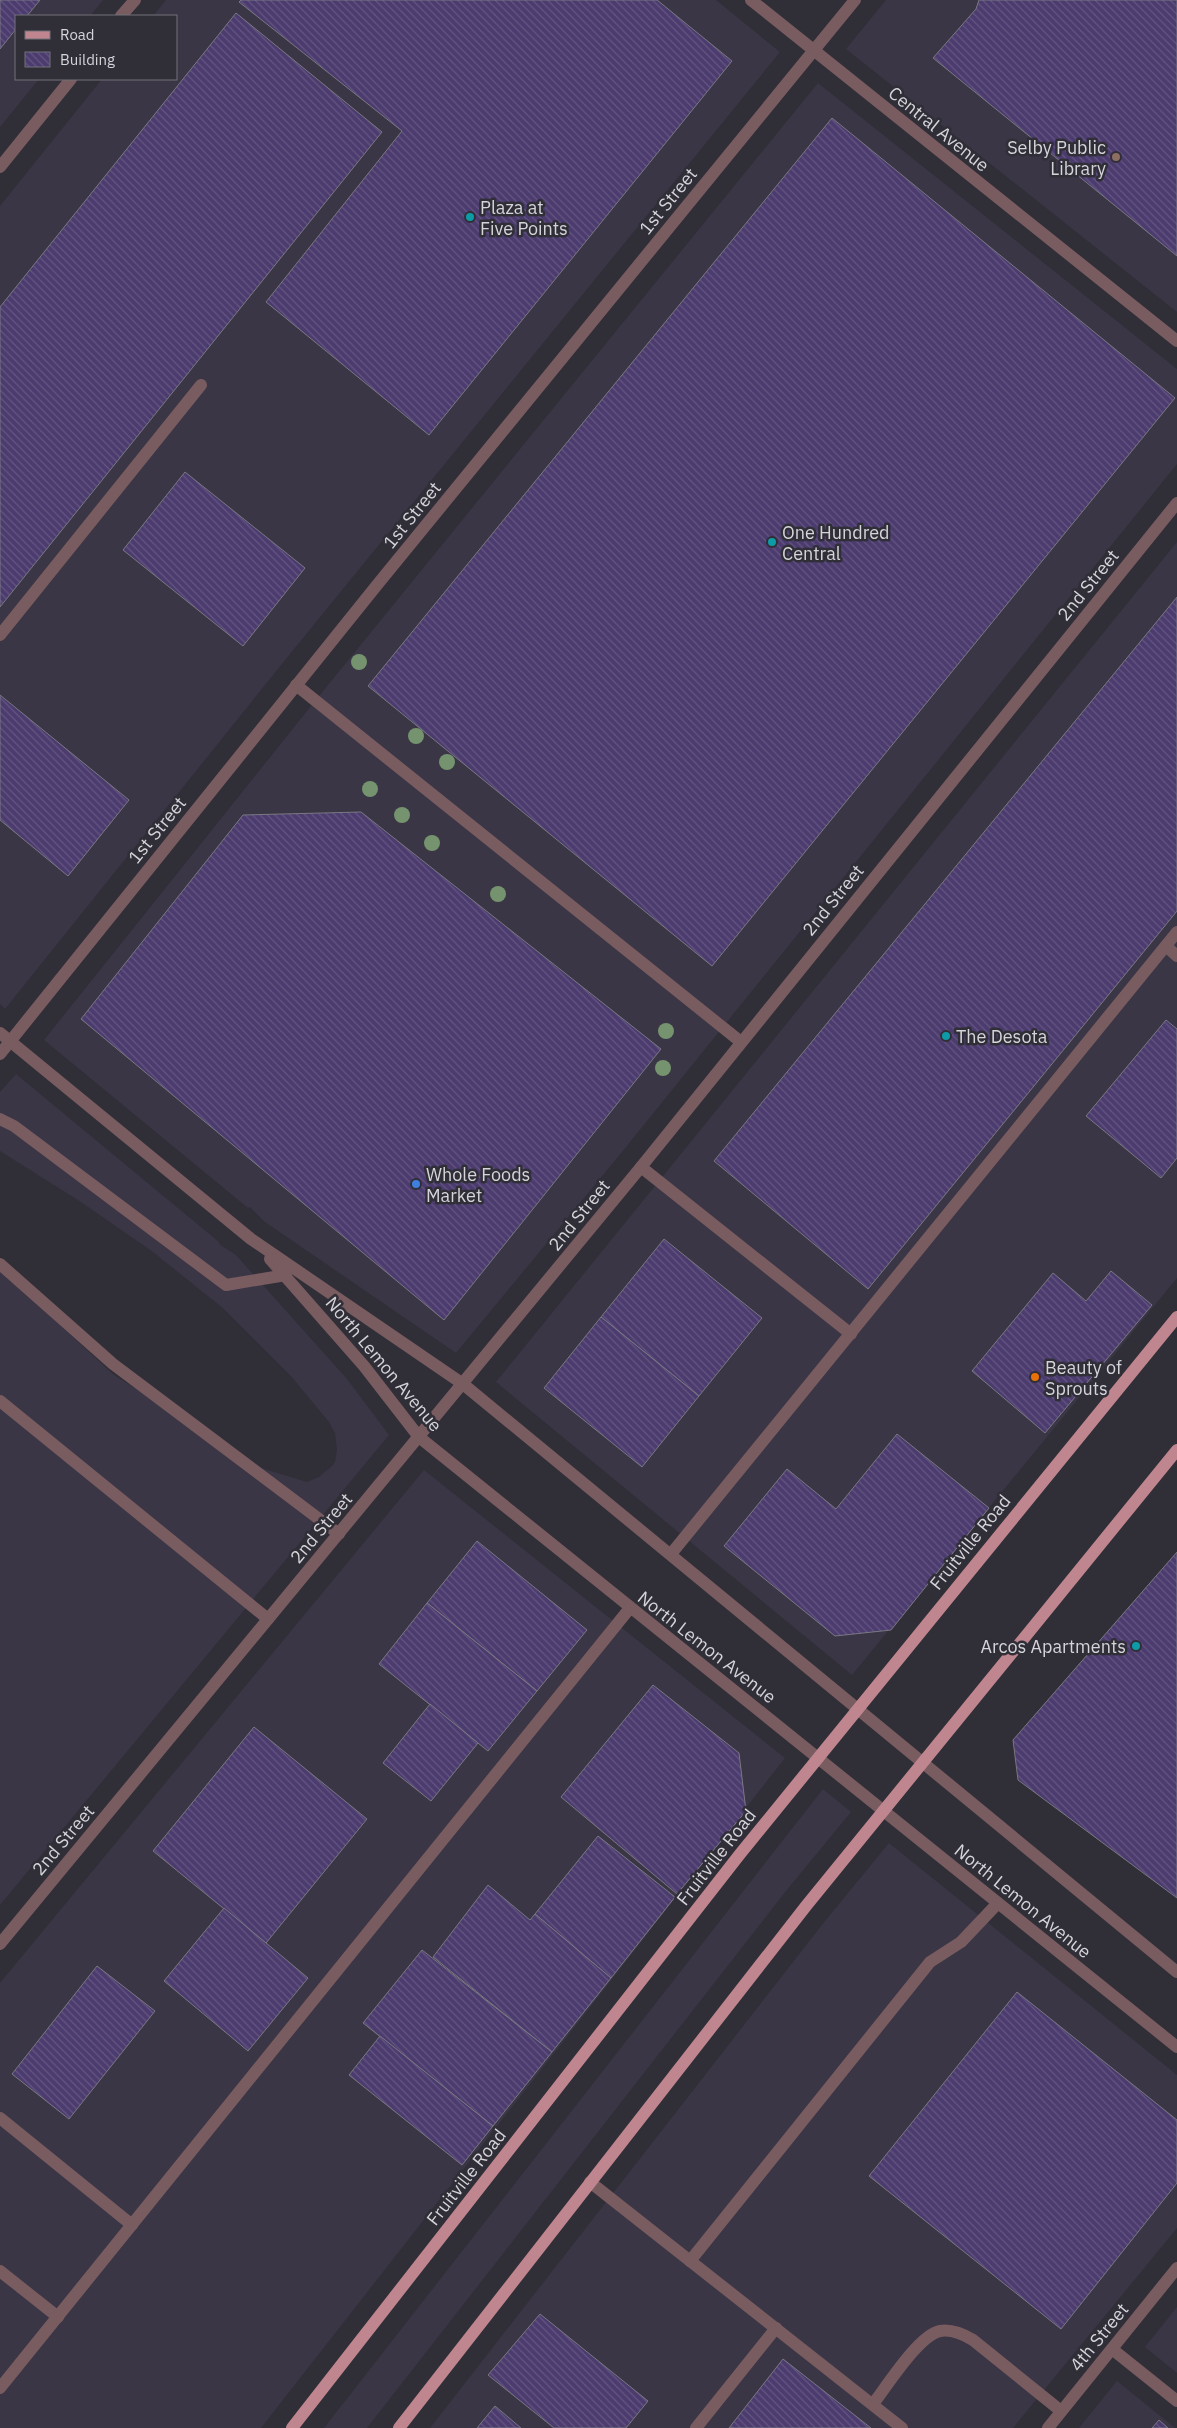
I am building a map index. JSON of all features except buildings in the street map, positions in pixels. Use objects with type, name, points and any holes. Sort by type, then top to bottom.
[{"type":"main road","name":"Fruitville Road","points":[[292,2428],[818,1756],[1177,1317]]},
{"type":"main road","points":[[399,2428],[806,1906],[1177,1450]]},
{"type":"street","points":[[122,15],[134,0]]},
{"type":"street","name":"Central Avenue","points":[[751,0],[1177,341]]},
{"type":"street","name":"1st Street","points":[[0,1054],[296,685],[855,0]]},
{"type":"street","points":[[0,167],[70,80]]},
{"type":"street","points":[[0,635],[201,385]]},
{"type":"street","name":"2nd Street","points":[[0,1944],[641,1167],[1177,503]]},
{"type":"street","points":[[296,685],[740,1042]]},
{"type":"street","points":[[672,1554],[1177,932]]},
{"type":"street","points":[[1166,946],[1177,956]]},
{"type":"street","points":[[0,1033],[251,1239],[463,1384],[672,1554],[1177,1972]]},
{"type":"street","points":[[0,1119],[14,1126],[226,1285],[286,1276]]},
{"type":"street","points":[[641,1167],[851,1334]]},
{"type":"street","name":"North Lemon Avenue","points":[[251,1239],[286,1276],[364,1366],[419,1437],[514,1512],[630,1608],[818,1756],[1177,2047]]},
{"type":"street","points":[[0,1264],[113,1364],[339,1534]]},
{"type":"street","points":[[0,1401],[268,1619]]},
{"type":"street","points":[[0,2388],[630,1608]]},
{"type":"street","points":[[690,2261],[930,1962],[961,1942],[998,1903]]},
{"type":"street","points":[[0,2118],[132,2225]]},
{"type":"street","points":[[590,2182],[902,2428]]},
{"type":"street","name":"4th Street","points":[[1048,2428],[1177,2268]]},
{"type":"street","points":[[0,2271],[58,2317]]},
{"type":"street","points":[[696,2428],[776,2328]]},
{"type":"street","points":[[873,2404],[929,2335],[949,2330],[961,2333],[973,2340],[1061,2411]]},
{"type":"street","points":[[1112,2349],[1177,2401]]},
{"type":"shaded area","points":[[0,0],[103,0],[91,15],[15,15],[15,80],[38,80],[0,127]]},
{"type":"shaded area","points":[[166,0],[716,0],[780,52],[277,670],[5,1009],[0,1004],[0,206],[101,80],[178,80],[178,15],[154,15]]},
{"type":"shaded area","name":"Selby Public Library","points":[[886,0],[1177,0],[1177,312],[846,49]]},
{"type":"shaded area","points":[[818,83],[1177,369],[1177,464],[622,1152],[456,1353],[265,1222],[250,1207],[248,1208],[44,1040],[315,701]]},
{"type":"shaded area","points":[[1177,542],[1177,1278],[852,1675],[496,1382]]},
{"type":"shaded area","points":[[16,1074],[219,1242],[219,1244],[236,1255],[347,1379],[389,1435],[0,1905],[0,1265],[34,1301],[114,1375],[261,1468],[307,1482],[319,1477],[332,1466],[335,1462],[337,1450],[335,1433],[329,1422],[290,1375],[224,1309],[153,1252],[81,1202],[0,1151],[0,1092]]},
{"type":"shaded area","points":[[424,1470],[785,1758],[261,2428],[0,2428],[0,1983]]},
{"type":"shaded area","points":[[823,1789],[851,1812],[786,1891],[367,2428],[324,2428]]},
{"type":"shaded area","points":[[889,1843],[1177,2075],[1177,2228],[1013,2428],[430,2428],[825,1921]]},
{"type":"shaded area","points":[[1177,2307],[1177,2373],[1145,2347]]},
{"type":"shaded area","points":[[1117,2381],[1175,2428],[1079,2428]]},
{"type":"place","name":"Selby Public Library","points":[[1116,157]]},
{"type":"place","name":"Plaza at Five Points","points":[[470,217]]},
{"type":"place","name":"One Hundred Central","points":[[772,542]]},
{"type":"place","name":"The Desota","points":[[946,1036]]},
{"type":"place","name":"Whole Foods Market","points":[[416,1184]]},
{"type":"place","name":"Beauty of Sprouts","points":[[1035,1377]]},
{"type":"place","name":"Arcos Apartments","points":[[1136,1646]]}]
